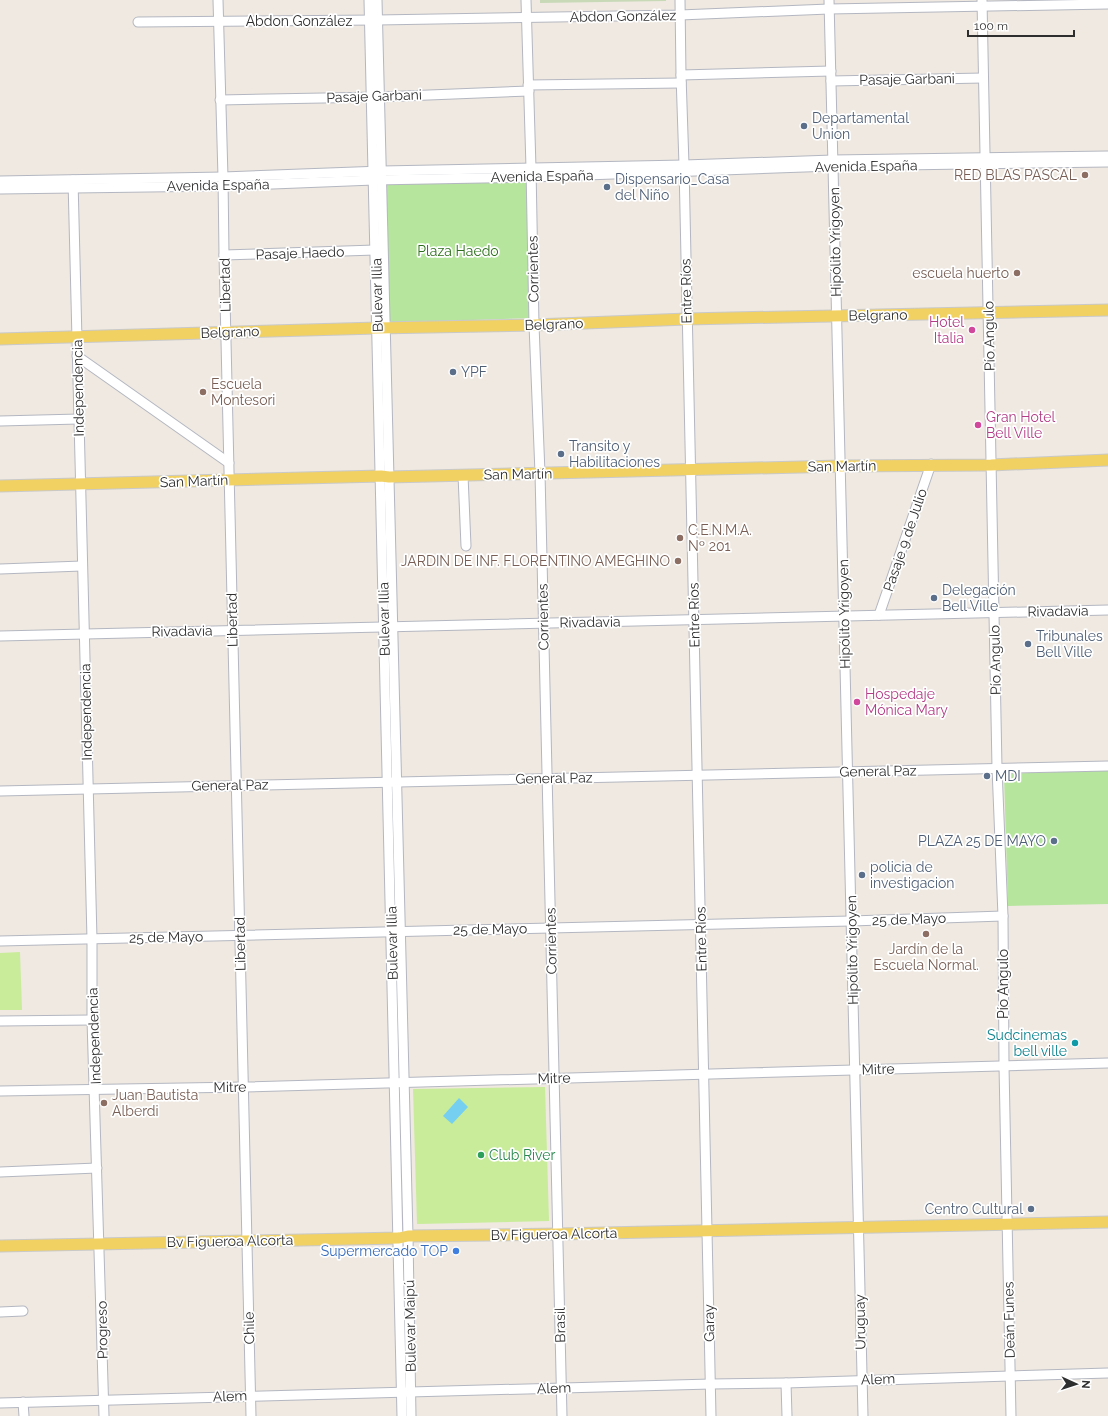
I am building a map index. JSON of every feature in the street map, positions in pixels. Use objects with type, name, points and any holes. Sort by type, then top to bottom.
[{"type":"main road","name":"Belgrano","points":[[0,339],[381,327],[534,325],[837,315],[1108,310]]},
{"type":"main road","name":"San Martín","points":[[0,486],[931,464],[991,465],[1108,460]]},
{"type":"main road","name":"Bv Figueroa Alcorta","points":[[0,1246],[1108,1222]]},
{"type":"street","name":"Libertad","points":[[218,0],[247,1241]]},
{"type":"street","name":"Bulevar Illia","points":[[369,0],[374,20]]},
{"type":"street","name":"Bulevar Illia","points":[[377,0],[374,20],[375,97],[404,1237]]},
{"type":"street","name":"Corrientes","points":[[526,0],[534,325],[540,473],[558,1234]]},
{"type":"street","name":"Entre Ríos","points":[[680,0],[707,1230]]},
{"type":"street","name":"Abdon González","points":[[138,22],[374,20],[680,14],[829,5],[982,3],[1108,4]]},
{"type":"street","name":"Pío Angulo","points":[[982,3],[994,612],[1003,916],[1007,1224]]},
{"type":"street","name":"Hipólito Yrigoyen","points":[[829,5],[858,1227]]},
{"type":"street","name":"Pasaje Garbani","points":[[220,100],[375,97],[831,71]]},
{"type":"street","name":"Pasaje Garbani","points":[[831,81],[983,78]]},
{"type":"street","name":"Avenida España","points":[[985,161],[1108,156]]},
{"type":"street","name":"Avenida España","points":[[0,181],[73,183],[223,181],[378,175],[531,173],[833,163],[985,161],[1108,162]]},
{"type":"street","name":"Bulevar Illia","points":[[378,175],[375,250],[381,327]]},
{"type":"street","name":"Avenida España","points":[[0,189],[73,183]]},
{"type":"street","name":"Independencia","points":[[73,183],[92,939],[92,1020],[99,1244]]},
{"type":"street","name":"Pasaje Haedo","points":[[224,255],[375,250]]},
{"type":"street","points":[[77,356],[229,463]]},
{"type":"street","points":[[0,421],[79,418]]},
{"type":"street","name":"Pasaje 9 de Julio","points":[[879,615],[931,464]]},
{"type":"street","points":[[463,475],[466,546]]},
{"type":"street","points":[[0,570],[82,566]]},
{"type":"street","name":"Rivadavia","points":[[0,636],[1108,610]]},
{"type":"street","name":"General Paz","points":[[0,791],[1108,766]]},
{"type":"street","name":"25 de Mayo","points":[[0,941],[851,921],[1003,916]]},
{"type":"street","points":[[0,1021],[92,1020]]},
{"type":"street","name":"Mitre","points":[[0,1091],[243,1087],[1108,1063]]},
{"type":"street","points":[[0,1172],[97,1168]]},
{"type":"street","name":"Deán Funes","points":[[1007,1224],[1011,1416]]},
{"type":"street","name":"Uruguay","points":[[858,1227],[862,1416]]},
{"type":"street","name":"Garay","points":[[707,1230],[711,1416]]},
{"type":"street","name":"Brasil","points":[[558,1234],[562,1416]]},
{"type":"street","name":"Bulevar Maipú","points":[[402,1416],[406,1392],[404,1237]]},
{"type":"street","name":"Chile","points":[[247,1241],[251,1416]]},
{"type":"street","name":"Progreso","points":[[99,1244],[104,1416]]},
{"type":"street","points":[[0,1312],[23,1311]]},
{"type":"street","name":"Alem","points":[[0,1402],[786,1383],[1108,1373]]},
{"type":"street","points":[[786,1383],[787,1416]]},
{"type":"street","name":"Bulevar Maipú","points":[[406,1392],[412,1416]]},
{"type":"street","points":[[24,1402],[24,1416]]},
{"type":"green space","points":[[540,0],[666,0],[666,1],[540,3]]},
{"type":"green space","name":"Plaza Haedo","points":[[529,178],[533,318],[388,323],[384,183]]},
{"type":"green space","points":[[1108,770],[1108,904],[1008,906],[1004,774]]},
{"type":"green space","points":[[20,952],[22,1010],[0,1010],[0,953]]},
{"type":"green space","name":"Club River","points":[[545,1087],[549,1221],[417,1224],[413,1089]]},
{"type":"water","points":[[459,1098],[468,1107],[452,1124],[443,1116]]},
{"type":"place","name":"Departamental Union","points":[[804,126]]},
{"type":"place","name":"RED BLAS PASCAL","points":[[1085,175]]},
{"type":"place","name":"Dispensario_Casa del Niño","points":[[607,187]]},
{"type":"place","name":"escuela huerto","points":[[1017,273]]},
{"type":"place","name":"Hotel Italia","points":[[972,330]]},
{"type":"place","name":"YPF","points":[[453,372]]},
{"type":"place","name":"Escuela Montesori","points":[[203,392]]},
{"type":"place","name":"Gran Hotel Bell Ville","points":[[978,425]]},
{"type":"place","name":"Transito y Habilitaciones","points":[[561,454]]},
{"type":"place","name":"C.E.N.M.A. Nº 201","points":[[680,538]]},
{"type":"place","name":"JARDIN DE INF. FLORENTINO AMEGHINO","points":[[678,561]]},
{"type":"place","name":"Delegación Bell Ville","points":[[934,598]]},
{"type":"place","name":"Tribunales Bell Ville","points":[[1028,644]]},
{"type":"place","name":"Hospedaje Mónica Mary","points":[[857,702]]},
{"type":"place","name":"MDI","points":[[987,776]]},
{"type":"place","name":"PLAZA 25 DE MAYO","points":[[1054,841]]},
{"type":"place","name":"policia de investigacion","points":[[862,875]]},
{"type":"place","name":"Jardín de la Escuela Normal.","points":[[926,934]]},
{"type":"place","name":"Sudcinemas bell ville","points":[[1075,1043]]},
{"type":"place","name":"Juan Bautista Alberdi","points":[[104,1103]]},
{"type":"place","name":"Club River","points":[[481,1155]]},
{"type":"place","name":"Centro Cultural","points":[[1031,1209]]},
{"type":"place","name":"Supermercado TOP","points":[[456,1251]]}]
